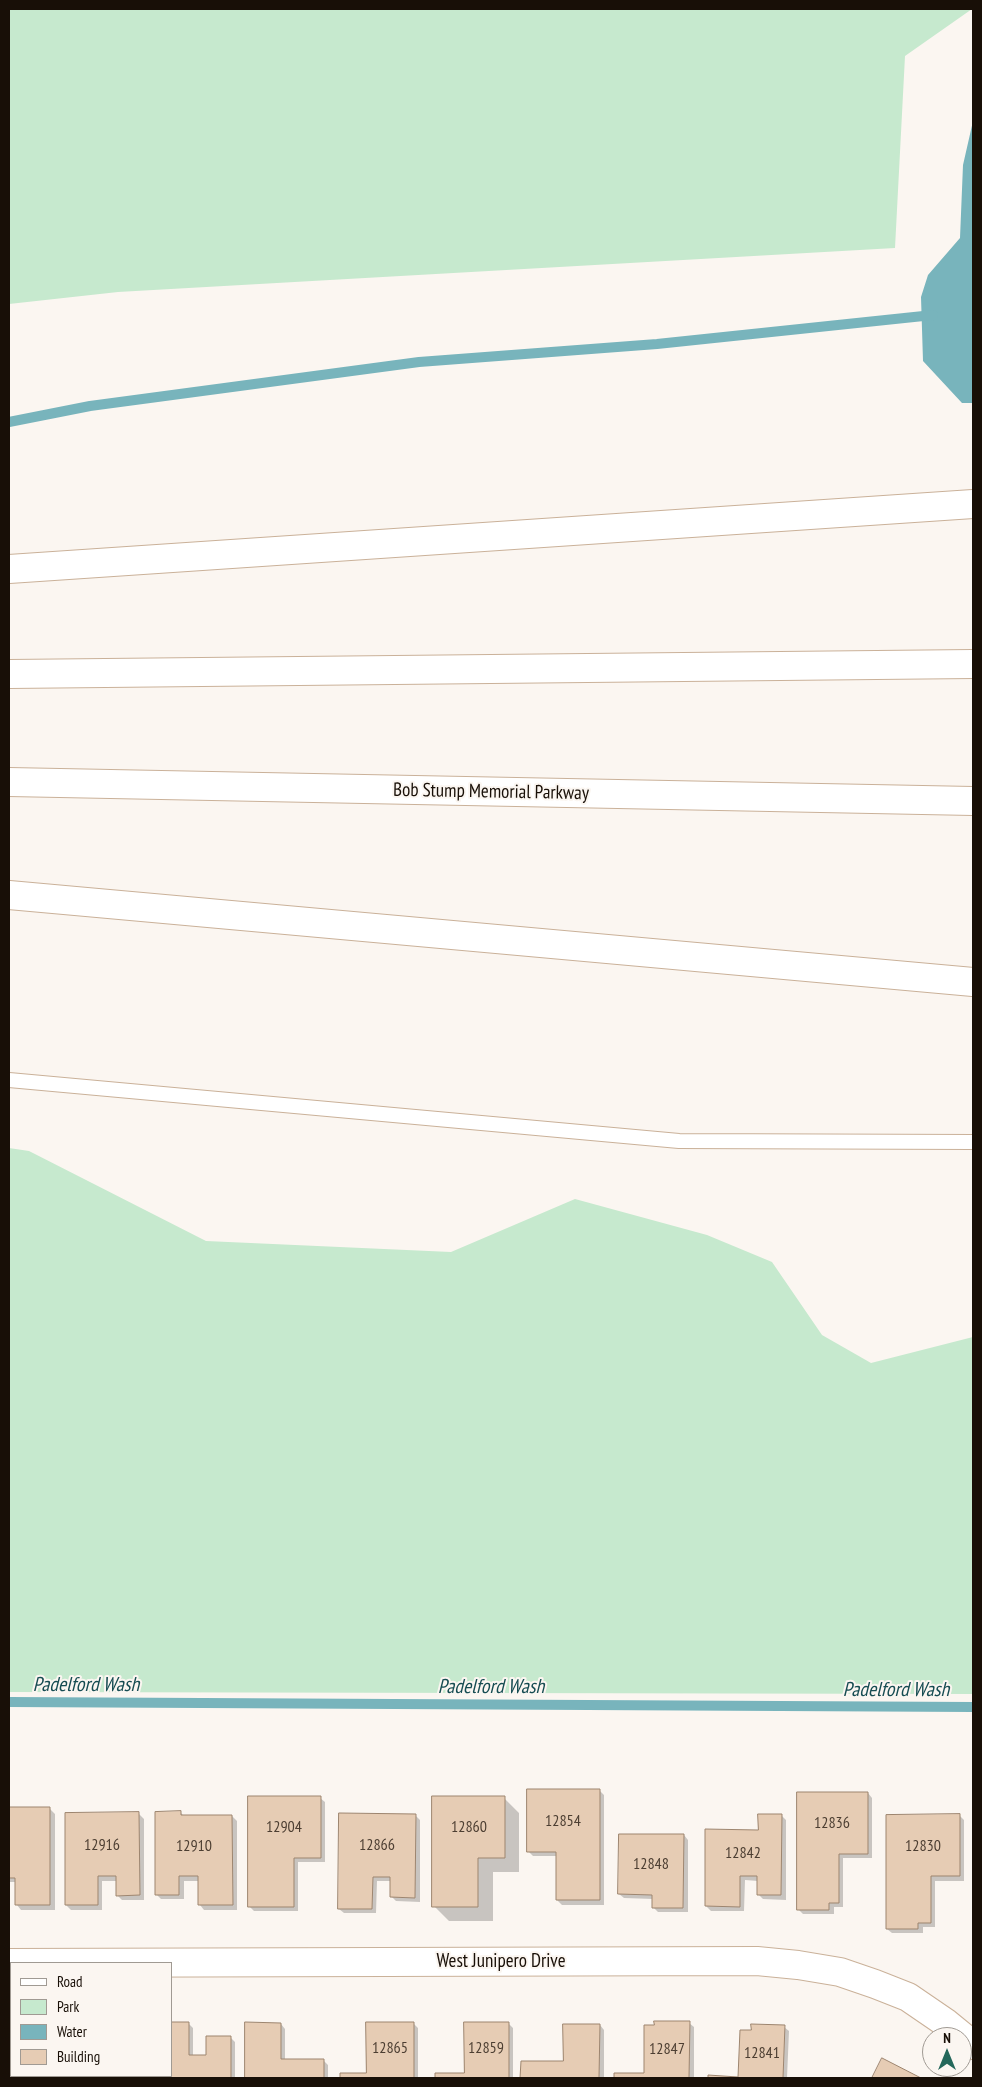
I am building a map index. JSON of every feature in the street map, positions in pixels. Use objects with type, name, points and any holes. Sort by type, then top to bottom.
[{"type":"main road","points":[[9,569],[973,504]]},
{"type":"main road","points":[[9,674],[973,664]]},
{"type":"main road","name":"Bob Stump Memorial Parkway","points":[[9,782],[973,801]]},
{"type":"main road","points":[[9,894],[973,982]]},
{"type":"main road","name":"West Junipero Drive","points":[[172,1963],[757,1961],[790,1964],[840,1972],[908,1997],[946,2022],[973,2045]]},
{"type":"lane","points":[[9,1080],[679,1141],[973,1142]]},
{"type":"green space","points":[[9,9],[972,9],[905,56],[895,248],[118,292],[9,304]]},
{"type":"green space","points":[[9,1148],[29,1151],[206,1241],[451,1252],[575,1199],[707,1235],[772,1262],[822,1335],[871,1363],[973,1337],[973,1694],[9,1692]]},
{"type":"water","points":[[973,121],[973,403],[962,403],[923,361],[921,297],[928,275],[960,238],[963,165]]},
{"type":"building","points":[[527,1789],[600,1789],[600,1900],[556,1900],[556,1852],[527,1852]]},
{"type":"building","points":[[797,1792],[868,1792],[868,1854],[839,1854],[839,1903],[829,1903],[829,1910],[797,1910]]},
{"type":"building","points":[[248,1796],[321,1796],[321,1858],[294,1858],[294,1907],[248,1907]]},
{"type":"building","points":[[432,1796],[505,1796],[505,1858],[478,1858],[478,1907],[432,1907]]},
{"type":"building","points":[[9,1807],[50,1807],[50,1905],[15,1905],[15,1878],[9,1878]]},
{"type":"building","points":[[181,1811],[181,1815],[232,1815],[233,1905],[198,1905],[198,1876],[179,1876],[179,1895],[155,1895],[155,1812]]},
{"type":"building","points":[[139,1812],[140,1895],[116,1896],[116,1876],[98,1876],[98,1905],[65,1905],[65,1813]]},
{"type":"building","points":[[339,1813],[416,1814],[415,1898],[390,1897],[390,1877],[373,1877],[372,1909],[338,1909]]},
{"type":"building","points":[[758,1814],[782,1814],[781,1895],[757,1895],[757,1876],[740,1876],[740,1907],[705,1906],[705,1829],[758,1830]]},
{"type":"building","points":[[960,1814],[960,1876],[931,1876],[931,1923],[918,1923],[918,1929],[886,1929],[886,1815]]},
{"type":"building","points":[[619,1834],[684,1834],[683,1908],[652,1908],[652,1895],[618,1894]]},
{"type":"building","points":[[654,2021],[690,2021],[689,2078],[614,2078],[614,2073],[644,2073],[644,2025],[654,2025]]},
{"type":"building","points":[[172,2022],[189,2022],[189,2055],[206,2055],[206,2036],[231,2036],[231,2078],[156,2078],[172,2077]]},
{"type":"building","points":[[245,2022],[281,2023],[281,2059],[324,2059],[324,2078],[245,2078]]},
{"type":"building","points":[[366,2022],[414,2022],[414,2078],[340,2078],[340,2073],[366,2073]]},
{"type":"building","points":[[464,2022],[509,2022],[509,2078],[435,2078],[435,2073],[464,2073]]},
{"type":"building","points":[[563,2024],[600,2024],[599,2078],[520,2078],[521,2061],[563,2061]]},
{"type":"building","points":[[751,2024],[785,2025],[783,2078],[708,2078],[708,2075],[738,2077],[740,2030],[751,2030]]},
{"type":"building","points":[[10,2031],[10,2077],[49,2078],[9,2078]]},
{"type":"building","points":[[882,2058],[921,2078],[872,2078]]},
{"type":"building","points":[[60,2077],[142,2077],[142,2078]]},
{"type":"waterway","points":[[9,422],[90,406],[419,362],[657,344],[933,315]]},
{"type":"waterway","name":"Padelford Wash","points":[[9,1702],[973,1707]]}]
